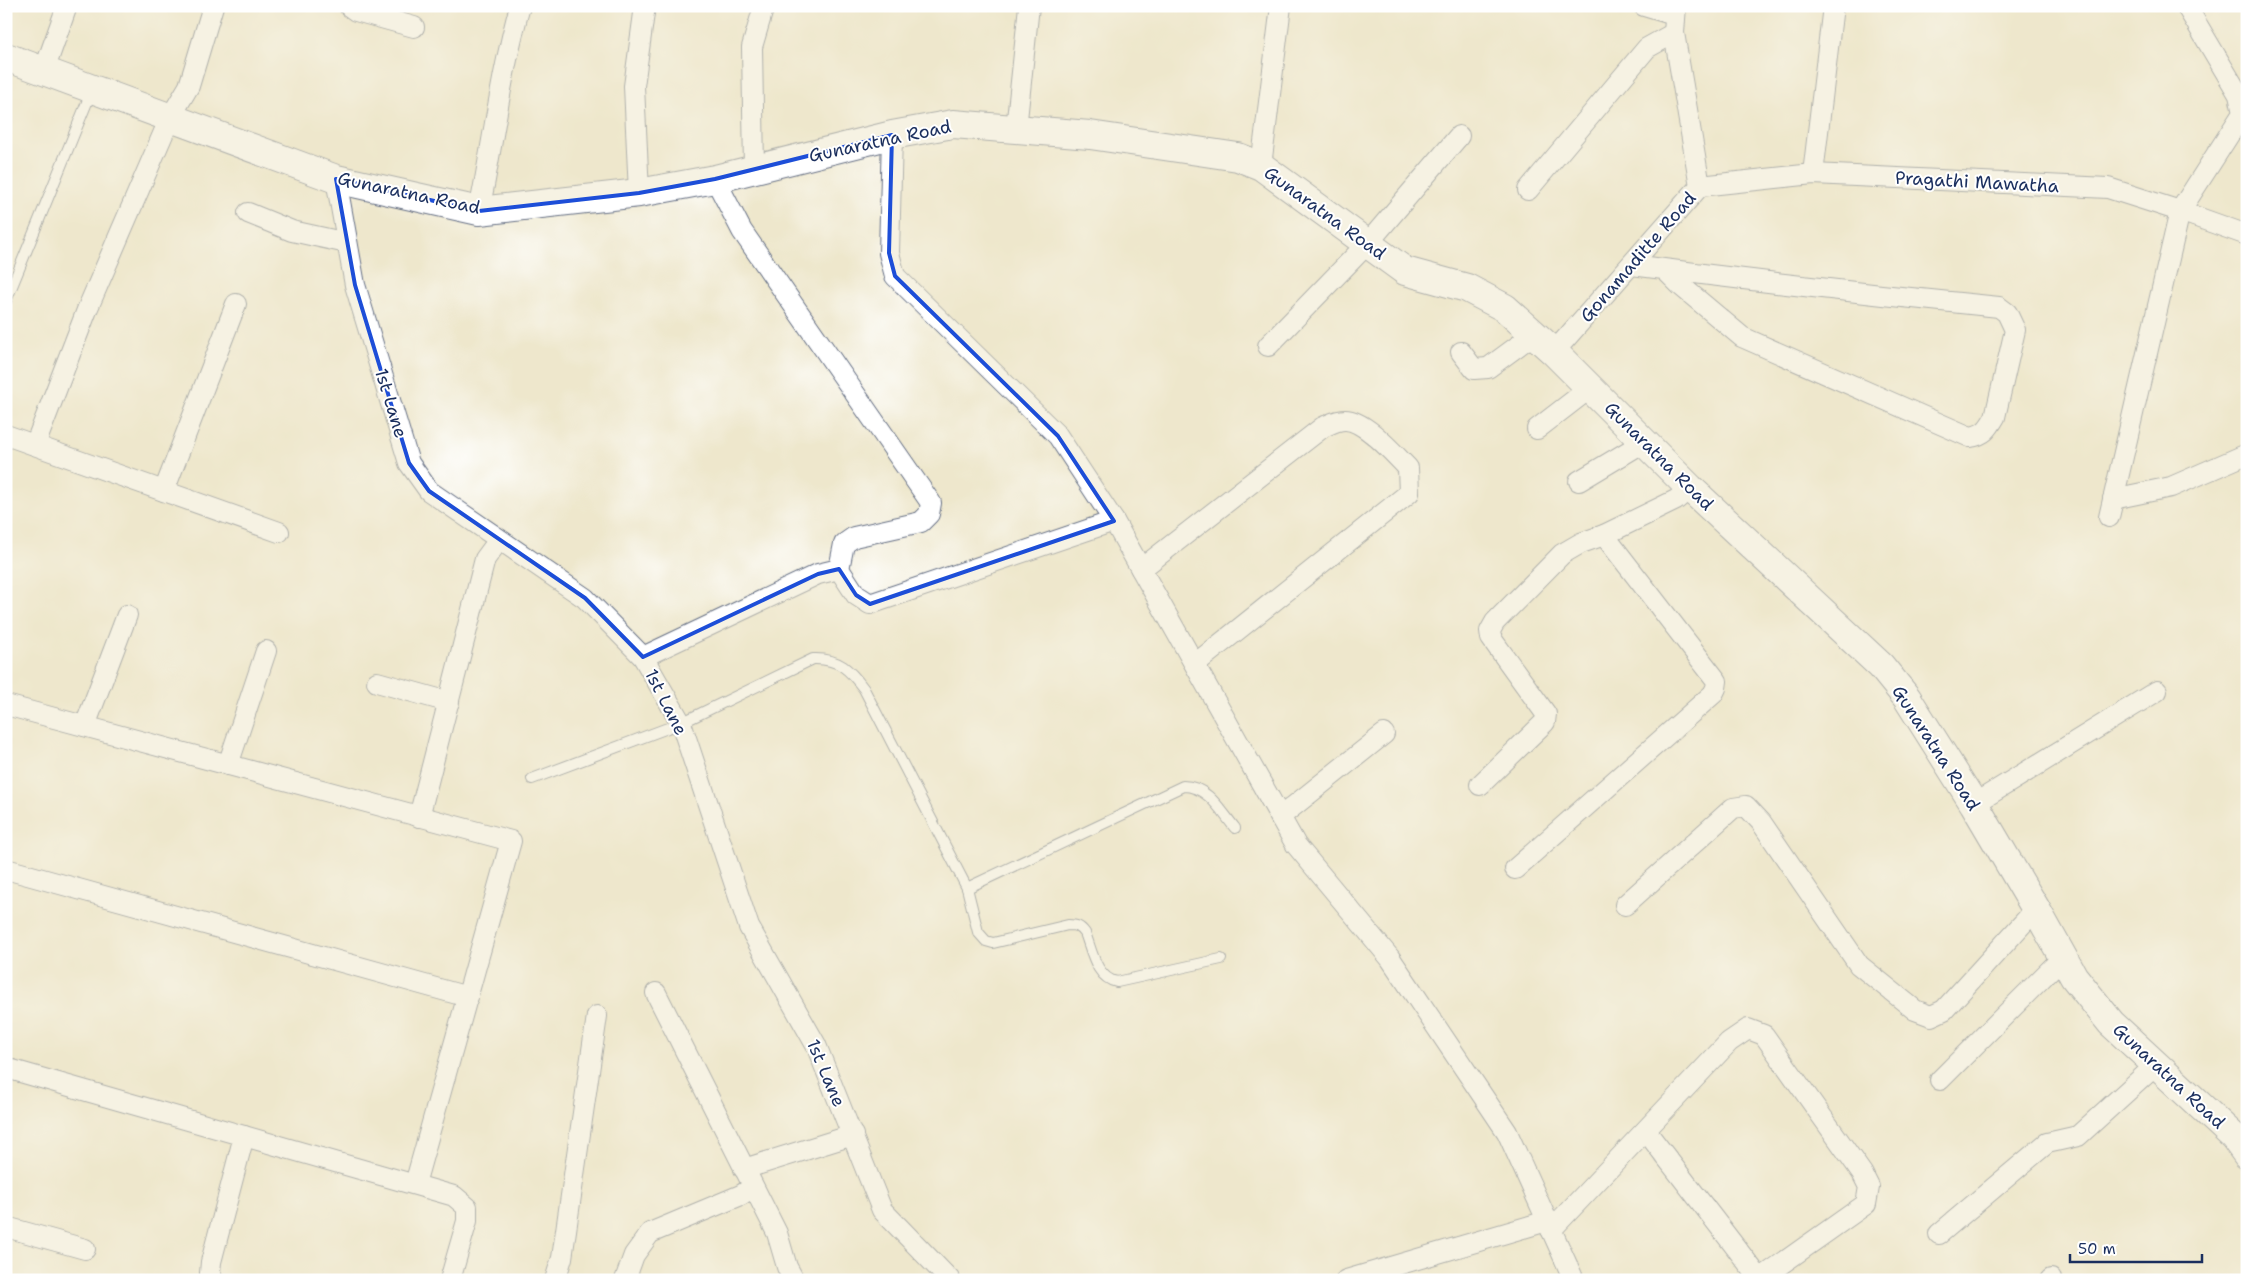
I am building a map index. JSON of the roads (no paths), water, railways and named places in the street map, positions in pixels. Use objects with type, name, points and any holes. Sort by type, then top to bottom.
[{"type":"street","points":[[44,71],[67,6]]},
{"type":"street","points":[[35,445],[87,310],[170,118],[189,86],[213,6]]},
{"type":"street","points":[[349,6],[356,11],[414,27]]},
{"type":"street","points":[[478,211],[493,142],[509,45],[520,6]]},
{"type":"street","points":[[639,193],[634,86],[645,6]]},
{"type":"street","points":[[754,169],[751,63],[752,47],[764,6]]},
{"type":"street","points":[[1016,129],[1029,6]]},
{"type":"street","points":[[1260,166],[1281,6]]},
{"type":"street","points":[[1528,190],[1647,48],[1675,18],[1644,6]]},
{"type":"street","points":[[1813,174],[1833,6]]},
{"type":"street","points":[[2188,6],[2239,95],[2245,111],[2180,211],[2111,508],[2171,487],[2247,454]]},
{"type":"street","name":"Gonamaditte Road","points":[[1554,352],[1700,186],[1675,18]]},
{"type":"street","name":"Gunaratna Road","points":[[6,57],[336,179],[478,211],[639,193],[715,179],[892,135],[954,124],[1090,135],[1238,157],[1260,166],[1405,271],[1467,288],[1505,308],[1554,352],[1690,488],[1881,666],[1907,698],[1974,804],[2074,977],[2112,1023],[2234,1137],[2247,1155]]},
{"type":"street","points":[[892,135],[889,253],[895,276],[1058,436],[1114,521],[1296,845],[1390,958],[1507,1132],[1574,1280]]},
{"type":"street","points":[[1268,346],[1368,243],[1459,136]]},
{"type":"street","name":"Pragathi Mawatha","points":[[1700,186],[1813,174],[2108,188],[2247,235]]},
{"type":"street","name":"1st Lane","points":[[336,179],[354,285],[409,463],[429,491],[585,598],[643,658],[681,723],[749,927],[816,1045],[882,1210],[950,1280]]},
{"type":"street","points":[[715,179],[742,231],[931,503],[929,514],[921,522],[854,537],[844,544],[839,568],[856,595],[870,604],[880,602],[1114,521]]},
{"type":"street","points":[[248,213],[292,231],[347,243]]},
{"type":"street","points":[[1632,265],[1816,289],[1999,307],[2007,313],[2015,330],[1995,417],[1982,436],[1970,437],[1742,337],[1665,270]]},
{"type":"street","points":[[164,491],[236,304]]},
{"type":"street","points":[[1461,352],[1474,369],[1488,368],[1534,334]]},
{"type":"street","points":[[1537,429],[1590,388]]},
{"type":"street","points":[[1141,569],[1323,427],[1334,421],[1347,420],[1375,434],[1408,468],[1409,493],[1195,664]]},
{"type":"street","points":[[6,434],[279,532]]},
{"type":"street","points":[[1579,481],[1644,442]]},
{"type":"street","points":[[1480,785],[1545,722],[1546,714],[1491,638],[1490,631],[1495,622],[1562,554],[1581,543],[1604,535],[1676,500],[1690,488]]},
{"type":"street","points":[[1515,869],[1713,694],[1716,688],[1717,681],[1604,535]]},
{"type":"street","points":[[419,817],[485,559],[499,540]]},
{"type":"street","points":[[643,658],[818,574],[839,568]]},
{"type":"street","points":[[85,726],[127,615]]},
{"type":"street","points":[[228,765],[266,651]]},
{"type":"street","points":[[377,682],[449,702]]},
{"type":"street","points":[[1974,804],[2157,691]]},
{"type":"street","points":[[6,705],[511,841],[415,1184]]},
{"type":"street","points":[[1280,817],[1384,734]]},
{"type":"street","points":[[1625,905],[1733,808],[1746,806],[1761,822],[1859,964],[1915,1010],[1930,1016],[1944,1010],[2036,909]]},
{"type":"street","points":[[6,869],[468,996]]},
{"type":"street","points":[[1940,1080],[2063,957]]},
{"type":"street","points":[[656,993],[776,1233],[787,1267],[794,1280]]},
{"type":"street","points":[[556,1280],[562,1258],[597,1016]]},
{"type":"street","points":[[1346,1280],[1549,1226],[1646,1131],[1729,1042],[1748,1029],[1764,1034],[1862,1172],[1869,1187],[1866,1204],[1759,1279],[1646,1131]]},
{"type":"street","points":[[1939,1234],[2047,1143],[2078,1136],[2156,1065]]},
{"type":"street","points":[[6,1068],[454,1196],[467,1207],[467,1221],[450,1280]]},
{"type":"street","points":[[626,1280],[634,1255],[650,1233],[741,1195],[749,1178],[853,1135]]},
{"type":"street","points":[[213,1280],[210,1273],[210,1262],[244,1136]]},
{"type":"street","points":[[6,1227],[85,1249]]},
{"type":"lane","points":[[6,301],[92,89]]},
{"type":"lane","points":[[532,779],[681,723],[814,660],[835,662],[849,670],[864,689],[967,888],[978,932],[986,941],[993,942],[1068,925],[1076,925],[1082,928],[1085,933],[1101,974],[1108,980],[1116,982],[1221,959]]},
{"type":"lane","points":[[967,888],[1184,786],[1200,789],[1235,828]]}]
